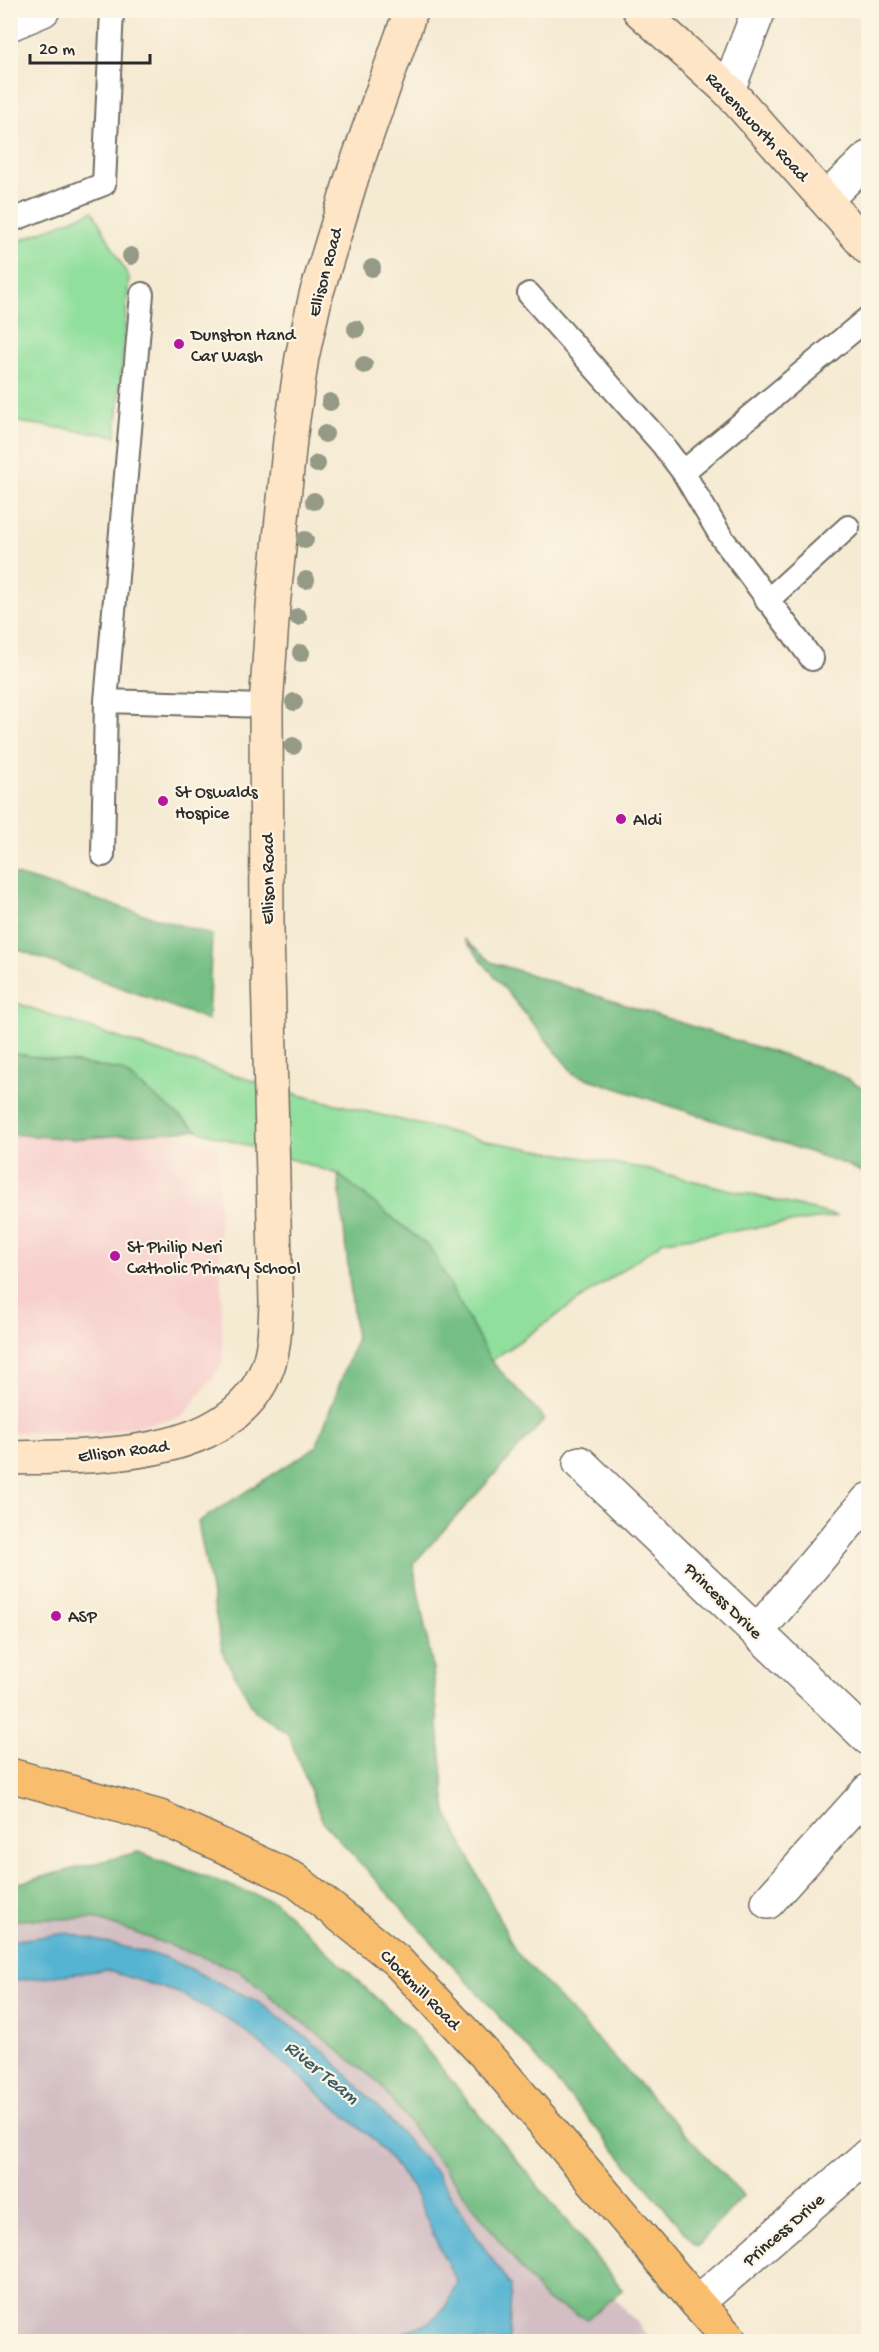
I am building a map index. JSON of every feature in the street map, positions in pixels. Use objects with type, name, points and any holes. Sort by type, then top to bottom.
[{"type":"main road","name":"Clockmill Road","points":[[10,1774],[160,1817],[294,1879],[396,1960],[496,2066],[732,2342]]},
{"type":"street","points":[[10,24],[43,10]]},
{"type":"street","name":"Ellison Road","points":[[10,1458],[130,1453],[186,1441],[206,1433],[225,1421],[257,1387],[272,1352],[276,1303],[267,942],[266,706],[273,607],[290,440],[302,357],[331,244],[411,10]]},
{"type":"street","name":"Ravensworth Road","points":[[639,10],[728,90],[868,248]]},
{"type":"street","points":[[728,90],[759,10]]},
{"type":"street","points":[[826,199],[868,158]]},
{"type":"street","name":"Princess Drive","points":[[580,1463],[868,1738]]},
{"type":"street","points":[[757,1632],[868,1500]]},
{"type":"street","points":[[768,1902],[868,1791]]},
{"type":"street","name":"Princess Drive","points":[[697,2303],[868,2155]]},
{"type":"lane","points":[[10,222],[104,184],[112,10]]},
{"type":"lane","points":[[103,855],[106,700],[142,294]]},
{"type":"lane","points":[[529,294],[662,444],[683,472],[722,538],[812,659]]},
{"type":"lane","points":[[683,472],[868,318]]},
{"type":"lane","points":[[767,600],[848,527]]},
{"type":"lane","points":[[106,700],[266,706]]},
{"type":"shaded area","name":"St Philip Neri Catholic Primary School","points":[[11,1123],[152,1127],[218,1148],[223,1364],[182,1417],[105,1433],[11,1432]]},
{"type":"shaded area","points":[[43,1891],[366,2016],[653,2341],[11,2341],[10,1905]]},
{"type":"green space","points":[[93,211],[129,278],[116,436],[11,421],[11,244]]},
{"type":"green space","points":[[10,873],[212,935],[208,1020],[11,947]]},
{"type":"green space","points":[[464,939],[491,962],[832,1071],[868,1091],[868,1175],[842,1163],[574,1074]]},
{"type":"green space","points":[[10,1001],[291,1093],[487,1141],[641,1168],[838,1216],[664,1241],[491,1361],[430,1248],[338,1174],[197,1130],[121,1070],[11,1053]]},
{"type":"green space","points":[[10,1053],[121,1070],[197,1130],[72,1139],[11,1134]]},
{"type":"green space","points":[[338,1174],[430,1248],[491,1361],[545,1419],[413,1564],[433,1669],[446,1811],[516,1952],[743,2196],[697,2246],[527,2047],[323,1822],[288,1734],[255,1711],[223,1654],[198,1522],[316,1447],[356,1340]]},
{"type":"green space","points":[[138,1852],[275,1902],[411,2031],[623,2290],[587,2319],[545,2300],[378,2082],[238,1970],[94,1918],[11,1920],[11,1885]]},
{"type":"water","name":"River Team","points":[[67,1933],[165,1957],[258,2002],[324,2051],[438,2175],[511,2286],[509,2339],[507,2341],[382,2341],[429,2322],[445,2308],[457,2282],[413,2188],[376,2142],[239,2026],[179,1993],[106,1970],[11,1981],[11,1941]]},
{"type":"place","name":"Dunston Hand Car Wash","points":[[179,344]]},
{"type":"place","name":"St Oswalds Hospice","points":[[163,801]]},
{"type":"place","name":"Aldi","points":[[621,819]]},
{"type":"place","name":"St Philip Neri Catholic Primary School","points":[[115,1256]]},
{"type":"place","name":"ASP","points":[[56,1616]]}]
